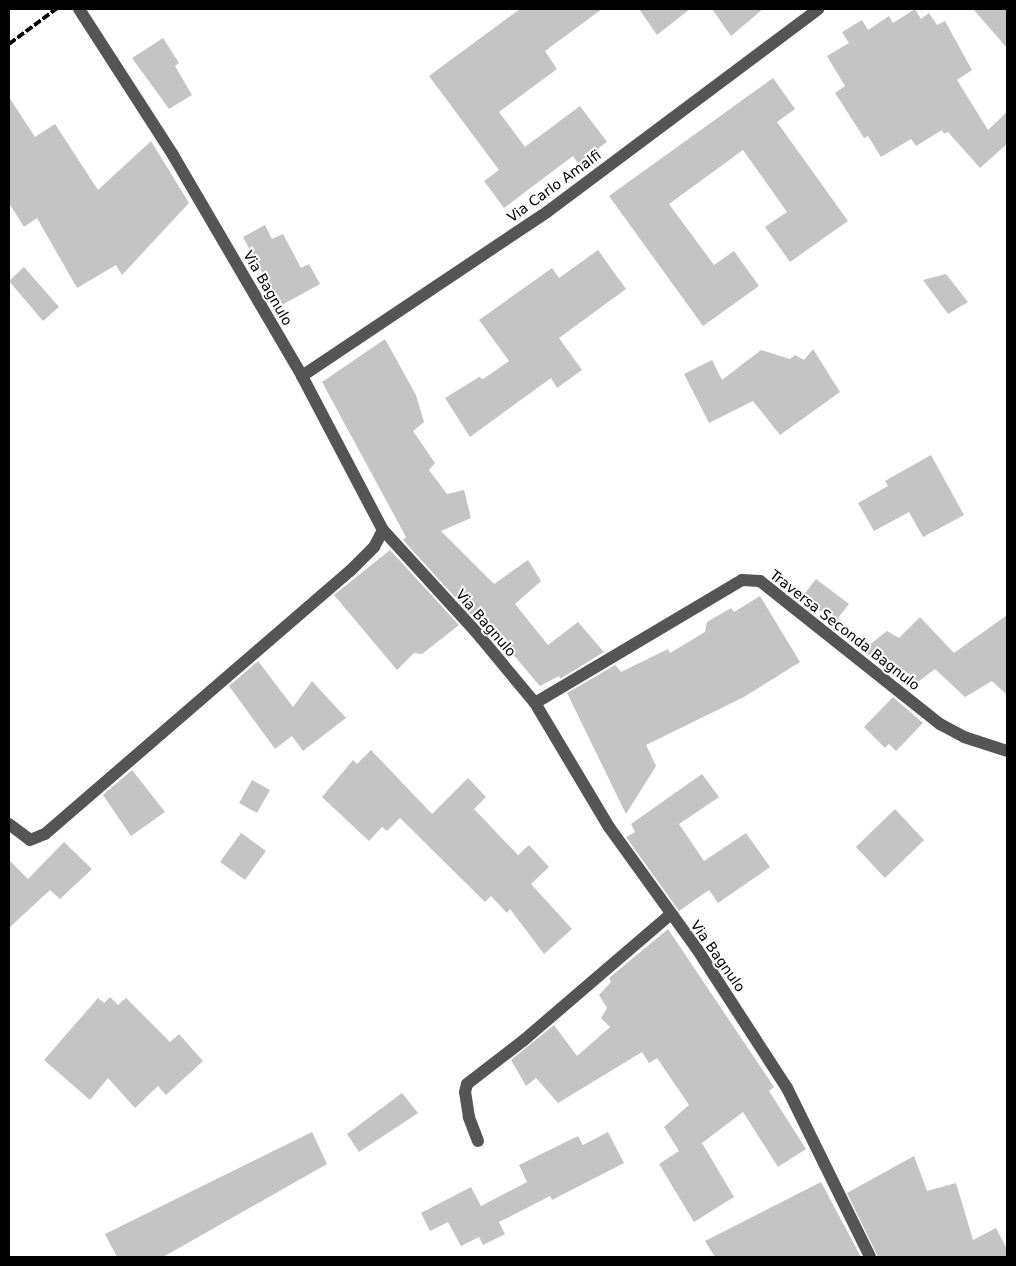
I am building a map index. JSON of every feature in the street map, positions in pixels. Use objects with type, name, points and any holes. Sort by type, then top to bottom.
[{"type":"street","name":"Via Bagnulo","points":[[79,9],[173,155],[302,376],[383,530],[476,632],[535,703],[609,827],[670,916],[697,949],[787,1088],[870,1257]]},
{"type":"street","name":"Via Carlo Amalfi","points":[[302,376],[546,212],[818,9]]},
{"type":"street","points":[[9,824],[30,840],[45,834],[350,571],[374,547],[383,530]]},
{"type":"street","name":"Traversa Seconda Bagnulo","points":[[535,703],[742,580],[760,581],[940,724],[964,737],[1007,751]]},
{"type":"street","points":[[478,1141],[469,1117],[465,1092],[467,1084],[524,1040],[670,916]]},
{"type":"building","points":[[520,9],[602,9],[545,51],[557,69],[499,112],[525,147],[580,106],[607,142],[578,163],[573,156],[504,208],[484,181],[499,170],[429,76]]},
{"type":"building","points":[[639,9],[690,9],[657,35]]},
{"type":"building","points":[[712,9],[763,9],[731,36]]},
{"type":"building","points":[[915,9],[921,19],[929,13],[937,25],[945,21],[972,70],[957,80],[988,130],[1007,112],[1007,144],[980,168],[948,132],[944,134],[942,130],[916,146],[911,139],[881,157],[868,136],[864,138],[835,93],[845,86],[827,56],[849,43],[842,32],[862,20],[868,30],[889,16],[893,23]]},
{"type":"building","points":[[973,9],[1007,9],[1007,48]]},
{"type":"building","points":[[163,38],[179,63],[175,66],[192,95],[169,109],[132,58]]},
{"type":"building","points":[[773,78],[795,109],[777,122],[848,221],[790,262],[765,227],[787,212],[743,150],[669,204],[714,265],[734,251],[759,286],[703,326],[609,196]]},
{"type":"building","points":[[9,97],[35,137],[55,124],[98,190],[151,141],[189,203],[122,275],[116,265],[77,288],[37,218],[24,227],[9,203]]},
{"type":"building","points":[[265,225],[272,239],[283,234],[301,268],[309,264],[320,284],[280,306],[243,237]]},
{"type":"building","points":[[598,250],[626,289],[559,338],[582,370],[557,388],[551,378],[470,437],[445,398],[479,377],[483,379],[509,361],[479,320],[552,268],[559,278]]},
{"type":"building","points":[[24,267],[59,307],[43,321],[9,281]]},
{"type":"building","points":[[946,274],[968,302],[948,314],[923,280]]},
{"type":"building","points":[[385,339],[416,395],[424,422],[413,431],[435,463],[429,470],[447,494],[464,490],[471,518],[441,531],[494,584],[528,560],[541,581],[515,604],[548,645],[578,622],[604,652],[560,679],[559,676],[540,686],[477,612],[472,616],[403,540],[406,537],[322,382]]},
{"type":"building","points":[[813,349],[840,392],[780,435],[753,401],[709,423],[684,374],[712,360],[722,380],[761,350],[790,359],[795,355],[804,360]]},
{"type":"building","points":[[931,455],[964,515],[923,537],[909,512],[874,531],[858,503],[888,486],[885,481]]},
{"type":"building","points":[[390,550],[459,625],[422,654],[414,653],[397,670],[334,595]]},
{"type":"building","points":[[816,579],[849,604],[835,622],[802,597]]},
{"type":"building","points":[[760,596],[800,662],[744,697],[646,745],[656,766],[626,814],[567,693],[615,665],[621,672],[668,649],[670,653],[705,632],[707,622],[731,608],[734,612]]},
{"type":"building","points":[[1007,615],[1007,695],[992,681],[965,697],[935,669],[911,687],[863,650],[887,631],[899,638],[920,617],[954,653]]},
{"type":"building","points":[[258,661],[293,707],[312,681],[346,718],[303,751],[292,736],[275,749],[229,686]]},
{"type":"building","points":[[893,697],[923,723],[896,751],[889,744],[885,748],[864,727]]},
{"type":"building","points":[[371,750],[432,814],[468,778],[486,797],[474,809],[518,855],[529,845],[549,867],[531,884],[572,929],[544,954],[510,909],[507,913],[491,896],[485,902],[400,818],[387,831],[382,827],[369,841],[322,797],[353,760],[357,764]]},
{"type":"building","points":[[132,770],[165,812],[131,836],[103,795]]},
{"type":"building","points":[[702,774],[719,797],[679,824],[704,861],[746,833],[770,867],[718,903],[709,890],[679,911],[626,837],[635,832],[631,824]]},
{"type":"building","points":[[252,780],[270,790],[257,813],[239,803]]},
{"type":"building","points":[[895,809],[924,840],[885,878],[856,847]]},
{"type":"building","points":[[241,833],[266,851],[245,880],[220,862]]},
{"type":"building","points":[[64,842],[92,869],[60,899],[50,890],[9,928],[9,860],[28,879]]},
{"type":"building","points":[[668,929],[774,1087],[769,1091],[806,1149],[778,1167],[743,1112],[702,1143],[734,1197],[694,1222],[659,1164],[679,1151],[664,1127],[689,1105],[657,1058],[649,1063],[642,1052],[558,1103],[536,1078],[526,1086],[511,1060],[554,1025],[577,1056],[610,1027],[601,1018],[607,1008],[599,995],[611,982],[609,978]]},
{"type":"building","points":[[110,997],[118,1005],[126,998],[170,1042],[179,1034],[203,1061],[166,1095],[158,1086],[135,1108],[108,1078],[90,1100],[44,1060],[98,998],[104,1003]]},
{"type":"building","points":[[402,1093],[418,1113],[359,1152],[347,1134]]},
{"type":"building","points":[[312,1132],[327,1164],[163,1257],[117,1257],[105,1234]]},
{"type":"building","points":[[608,1132],[624,1163],[552,1200],[550,1196],[499,1222],[505,1234],[483,1245],[479,1237],[461,1246],[448,1222],[430,1231],[421,1213],[471,1187],[481,1206],[527,1182],[519,1165],[578,1136],[583,1145]]},
{"type":"building","points":[[914,1156],[927,1191],[956,1183],[973,1240],[996,1228],[1007,1249],[1007,1257],[878,1257],[847,1193]]},
{"type":"building","points":[[821,1182],[861,1257],[715,1257],[705,1241]]},
{"type":"railway","points":[[9,44],[56,9]]}]
